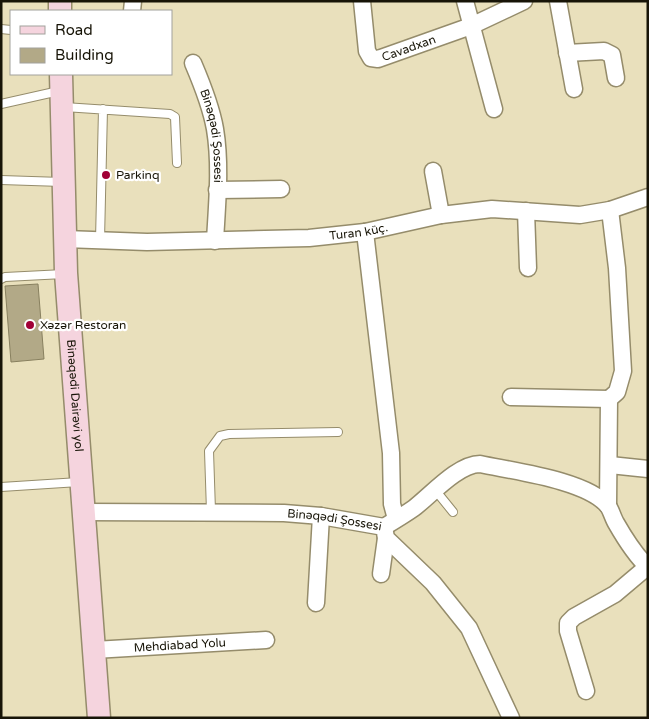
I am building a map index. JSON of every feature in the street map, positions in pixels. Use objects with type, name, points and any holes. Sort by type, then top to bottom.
[{"type":"main road","name":"Binəqədi Dairəvi yol","points":[[61,90],[66,273],[99,718]]},
{"type":"street","name":"Cavadxan","points":[[362,1],[367,51],[371,58],[378,60],[471,26],[524,1]]},
{"type":"street","points":[[466,1],[494,108]]},
{"type":"street","points":[[558,1],[574,88]]},
{"type":"street","points":[[567,53],[604,50],[612,55],[616,78]]},
{"type":"street","name":"Binəqədi Şossesi","points":[[194,63],[207,98],[215,128],[218,152],[215,240]]},
{"type":"street","points":[[433,171],[441,215]]},
{"type":"street","points":[[217,190],[281,189]]},
{"type":"street","name":"Turan küç.","points":[[65,239],[215,240],[309,238],[365,232],[441,215],[492,209],[580,215],[610,210],[648,197]]},
{"type":"street","points":[[608,506],[610,399],[617,392],[623,371],[617,268],[610,210]]},
{"type":"street","points":[[526,211],[528,268]]},
{"type":"street","name":"Binəqədi Şossesi","points":[[365,232],[391,453],[392,504],[388,528]]},
{"type":"street","points":[[511,397],[610,399]]},
{"type":"street","points":[[381,574],[388,528],[459,471],[471,464],[480,464],[580,487],[594,494],[608,506],[616,524],[647,567],[615,594],[574,617],[568,623],[568,631],[586,691]]},
{"type":"street","points":[[610,465],[648,469]]},
{"type":"street","name":"Binəqədi Şossesi","points":[[83,512],[211,511],[321,516],[388,528],[469,628],[511,718]]},
{"type":"street","points":[[316,603],[321,516]]},
{"type":"street","name":"Mehdiabad Yolu","points":[[94,650],[266,640]]},
{"type":"lane","points":[[1,104],[61,90],[103,110],[170,114],[175,117],[177,164]]},
{"type":"lane","points":[[100,240],[103,110]]},
{"type":"lane","points":[[1,180],[64,182]]},
{"type":"lane","points":[[1,279],[5,277],[66,273]]},
{"type":"lane","points":[[211,511],[209,451],[220,436],[229,434],[338,432]]},
{"type":"lane","points":[[1,487],[80,482]]},
{"type":"lane","points":[[436,491],[453,512]]},
{"type":"building","points":[[38,284],[44,359],[11,362],[5,286]]},
{"type":"place","name":"Parkinq","points":[[106,175]]},
{"type":"place","name":"Xəzər Restoran","points":[[30,325]]}]
